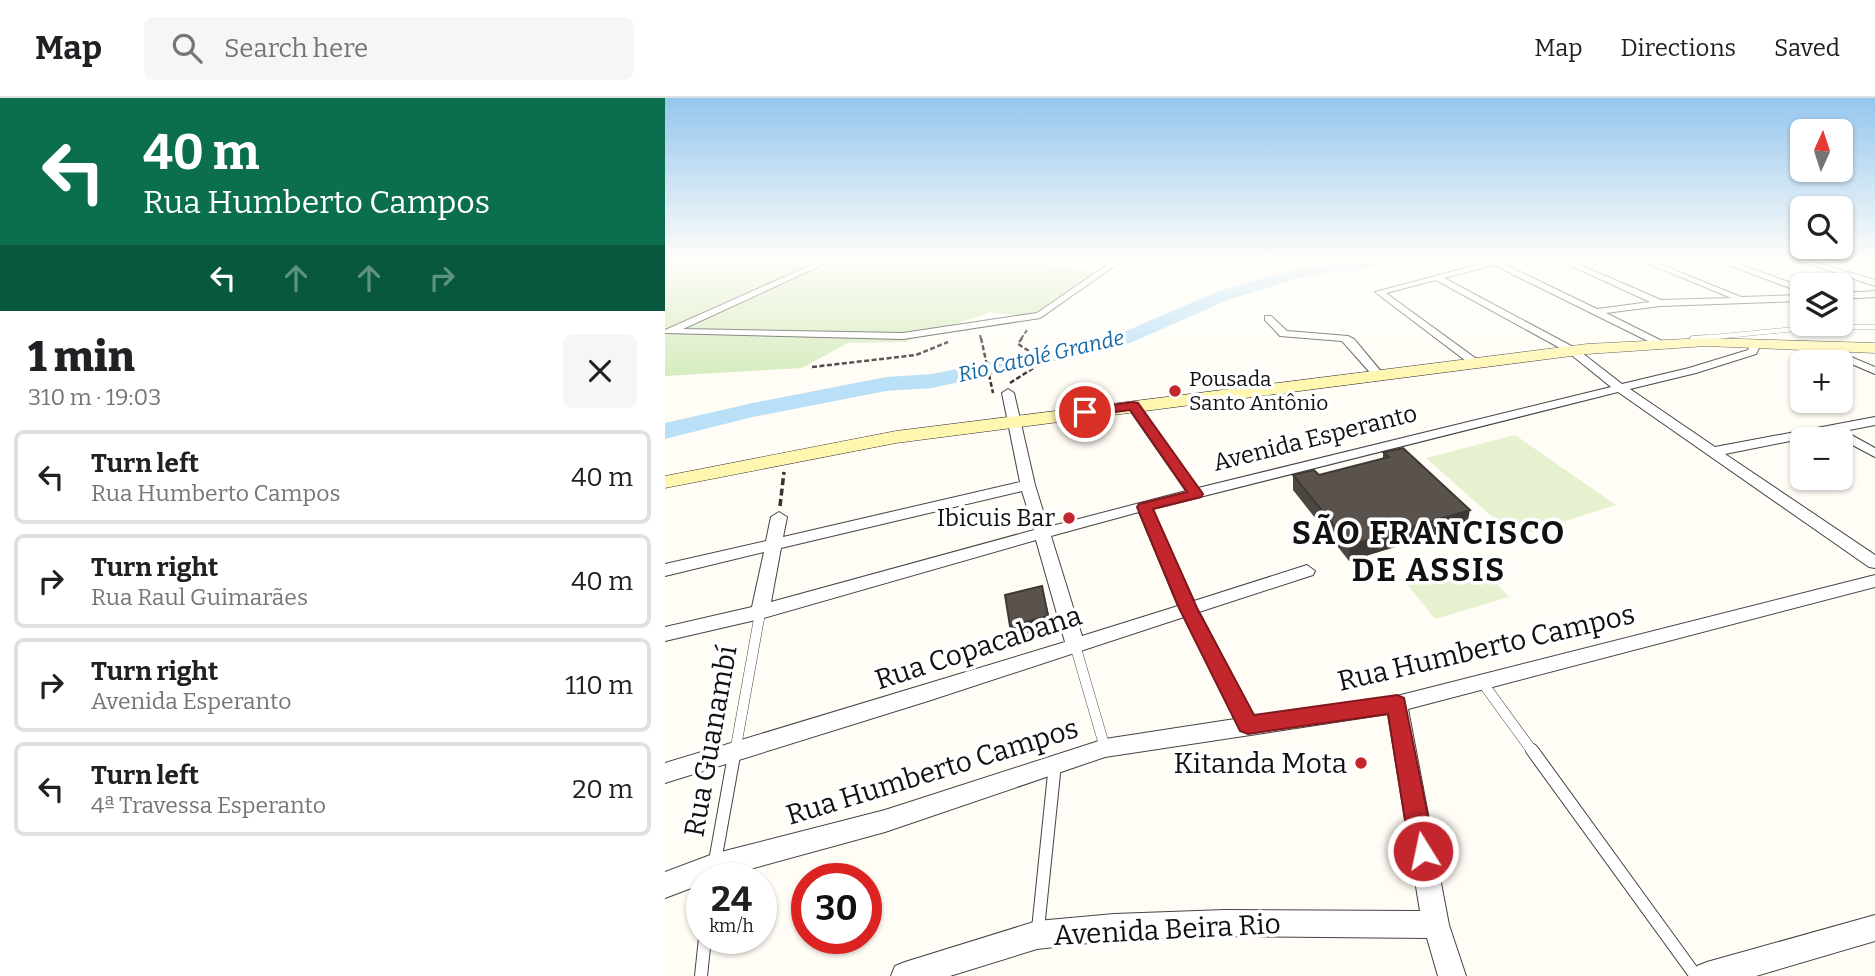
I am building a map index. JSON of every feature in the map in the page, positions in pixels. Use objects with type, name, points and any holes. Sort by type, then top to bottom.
[{"type":"main road","points":[[665,482],[885,438],[1573,351],[1658,343],[1875,348]]},
{"type":"street","points":[[667,333],[674,327],[739,299]]},
{"type":"street","points":[[667,333],[904,336],[1040,315],[1063,299]]},
{"type":"street","points":[[1388,299],[1474,362]]},
{"type":"street","points":[[1477,299],[1573,351],[1620,388],[1875,563]]},
{"type":"street","points":[[1570,299],[1658,343]]},
{"type":"street","points":[[1651,299],[1660,303]]},
{"type":"street","points":[[1597,312],[1660,303],[1775,299]]},
{"type":"street","points":[[1268,318],[1284,334],[1336,337],[1350,341],[1378,375]]},
{"type":"street","name":"Avenida Esperanto","points":[[665,634],[760,613],[1144,507],[1739,358],[1752,352],[1756,344]]},
{"type":"street","points":[[1818,346],[1875,371]]},
{"type":"street","points":[[1008,393],[1012,422],[1028,485],[1075,645]]},
{"type":"street","points":[[1133,406],[1195,494]]},
{"type":"street","points":[[1843,427],[1875,421]]},
{"type":"street","points":[[1712,452],[1790,437]]},
{"type":"street","points":[[1853,441],[1875,453]]},
{"type":"street","points":[[665,570],[1028,485]]},
{"type":"street","points":[[1144,507],[1188,608],[1248,725]]},
{"type":"street","points":[[760,613],[771,545],[779,517]]},
{"type":"street","name":"Rua Copacabana","points":[[665,773],[1307,571]]},
{"type":"street","name":"Rua Humberto Campos","points":[[746,863],[885,821],[1105,748],[1397,704],[1875,580]]},
{"type":"street","points":[[1397,704],[1436,925],[1452,976]]},
{"type":"street","name":"Rua Humberto Campos","points":[[665,884],[686,879]]},
{"type":"street","name":"Avenida Beira Rio","points":[[905,976],[1037,935],[1225,923],[1436,925]]},
{"type":"street","points":[[1707,976],[1875,928]]},
{"type":"lane","points":[[1658,343],[1815,327],[1875,327]]},
{"type":"lane","name":"Rua Guanambí","points":[[715,863],[760,613]]},
{"type":"lane","points":[[1075,645],[1105,748]]},
{"type":"lane","points":[[1482,682],[1696,976]]},
{"type":"lane","points":[[1037,935],[1055,763]]},
{"type":"lane","points":[[701,976],[703,954]]},
{"type":"path","points":[[1029,351],[1018,344],[1021,336],[1040,315]]},
{"type":"path","points":[[979,330],[995,404]]},
{"type":"path","points":[[812,367],[916,355],[955,339]]},
{"type":"path","points":[[1008,393],[1010,384],[1038,365]]},
{"type":"path","points":[[779,517],[786,456]]},
{"type":"green space","points":[[665,299],[1068,299],[1042,319],[990,312],[905,342],[848,343],[802,368],[665,376]]},
{"type":"green space","points":[[1515,435],[1616,505],[1515,537],[1426,458]]},
{"type":"green space","points":[[1478,563],[1509,597],[1435,619],[1407,584]]},
{"type":"building","points":[[1403,448],[1470,510],[1350,545],[1293,475],[1314,470],[1319,475],[1389,457],[1383,452]]},
{"type":"building","points":[[1042,586],[1048,616],[1010,626],[1005,595]]},
{"type":"waterway","name":"Rio Catolé Grande","points":[[665,431],[753,410],[886,384],[932,381],[1123,340],[1215,299]]},
{"type":"place","name":"Pousada Santo Antônio","points":[[1175,391]]},
{"type":"place","name":"Ibicuis Bar","points":[[1069,518]]},
{"type":"place","name":"Kitanda Mota","points":[[1361,763]]},
{"type":"district","name":"SÃO FRANCISCO DE ASSIS","points":[[1429,552]]},
{"type":"route","points":[[1085,412],[1133,406],[1195,494],[1144,507],[1188,608],[1248,725],[1397,704],[1423,851]]}]
